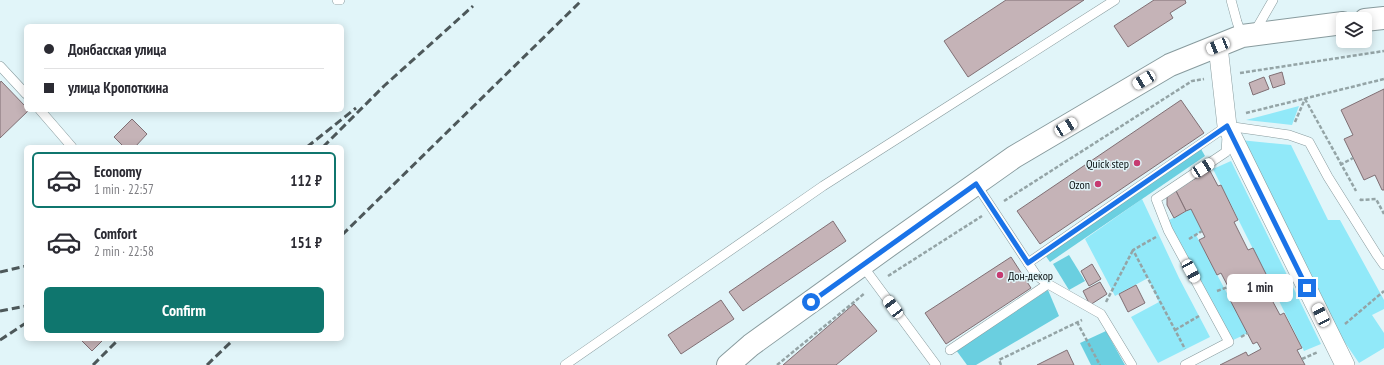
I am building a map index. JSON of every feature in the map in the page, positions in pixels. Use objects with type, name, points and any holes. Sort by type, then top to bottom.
[{"type":"street","points":[[1372,19],[1384,18]]},
{"type":"street","points":[[728,365],[751,345],[1014,157],[1170,65],[1248,35],[1336,24]]},
{"type":"street","points":[[1218,46],[1226,122],[1345,365]]},
{"type":"lane","points":[[564,365],[823,186],[1115,0]]},
{"type":"lane","points":[[1231,0],[1237,22],[1248,35],[1273,0]]},
{"type":"lane","points":[[0,66],[24,92]]},
{"type":"lane","points":[[42,112],[70,145]]},
{"type":"lane","points":[[1188,363],[1229,342],[1168,230],[1156,199],[1226,152],[1226,122]]},
{"type":"lane","points":[[1028,263],[1226,122],[1290,135],[1309,142],[1332,183],[1384,265]]},
{"type":"lane","points":[[976,184],[1036,275],[1048,284],[1101,314],[1132,365]]},
{"type":"lane","points":[[862,265],[936,365]]},
{"type":"lane","points":[[950,350],[1048,284]]},
{"type":"path","points":[[777,365],[876,284],[1192,81],[1384,51]]},
{"type":"path","points":[[1226,122],[1305,99],[1384,79]]},
{"type":"path","points":[[1290,135],[1305,99]]},
{"type":"path","points":[[1305,99],[1361,200],[1376,199],[1384,214]]},
{"type":"path","points":[[1001,365],[999,360],[1077,322],[1101,314],[1133,250],[1168,230]]},
{"type":"path","points":[[1133,250],[1175,330],[1188,363]]},
{"type":"path","points":[[1334,342],[1337,331],[1384,291]]},
{"type":"path","points":[[1175,330],[1212,309]]},
{"type":"path","points":[[1077,322],[1100,365]]},
{"type":"shaded area","points":[[1299,106],[1292,125],[1246,120]]},
{"type":"shaded area","points":[[1240,140],[1291,145],[1328,220],[1340,220],[1384,300],[1384,309],[1372,315],[1384,333],[1384,348],[1359,363],[1337,331]]},
{"type":"shaded area","points":[[1201,149],[1205,156],[1050,262],[1045,255]]},
{"type":"shaded area","points":[[1231,161],[1321,344],[1304,351],[1213,169]]},
{"type":"shaded area","points":[[1142,199],[1179,278],[1210,337],[1158,363],[1131,317],[1159,302],[1148,278],[1115,296],[1085,239]]},
{"type":"shaded area","points":[[1191,209],[1202,231],[1196,235],[1248,333],[1229,342],[1165,222]]},
{"type":"shaded area","points":[[1069,255],[1085,281],[1069,290],[1053,264]]},
{"type":"shaded area","points":[[1048,290],[1059,316],[976,365],[967,365],[956,350]]},
{"type":"shaded area","points":[[1106,331],[1125,365],[1091,365],[1080,343]]},
{"type":"building","points":[[1006,0],[1084,0],[968,77],[944,41]]},
{"type":"building","points":[[1154,0],[1185,0],[1186,3],[1170,13],[1173,18],[1128,47],[1114,26]]},
{"type":"building","points":[[1282,72],[1285,84],[1273,88],[1269,76]]},
{"type":"building","points":[[1264,77],[1269,89],[1253,95],[1249,83]]},
{"type":"building","points":[[1,81],[24,105],[24,112],[27,112],[0,138]]},
{"type":"building","points":[[1384,89],[1384,190],[1382,190],[1375,175],[1364,180],[1344,139],[1353,135],[1341,110]]},
{"type":"building","points":[[1181,100],[1204,133],[1040,244],[1017,211]]},
{"type":"building","points":[[132,119],[147,134],[137,145],[122,145],[114,137]]},
{"type":"building","points":[[1210,171],[1218,186],[1221,185],[1238,220],[1234,222],[1248,250],[1253,248],[1271,284],[1265,287],[1280,315],[1284,313],[1302,348],[1297,350],[1305,365],[1220,365],[1246,352],[1248,356],[1261,349],[1257,342],[1253,344],[1229,298],[1233,296],[1221,273],[1217,275],[1199,240],[1205,237],[1191,209],[1186,211],[1175,189]]},
{"type":"building","points":[[1175,189],[1186,211],[1174,218],[1167,205],[1167,195]]},
{"type":"building","points":[[833,221],[846,241],[743,311],[729,292]]},
{"type":"building","points":[[1011,257],[1031,288],[946,344],[925,313]]},
{"type":"building","points":[[1092,264],[1101,279],[1089,286],[1081,271]]},
{"type":"building","points":[[1100,282],[1107,294],[1090,305],[1083,291]]},
{"type":"building","points":[[1136,285],[1145,303],[1128,312],[1119,294]]},
{"type":"building","points":[[721,300],[734,319],[681,354],[668,335]]},
{"type":"building","points":[[854,304],[877,331],[836,365],[783,365]]},
{"type":"building","points":[[82,341],[102,341],[92,351]]},
{"type":"building","points":[[1067,350],[1074,365],[1037,365]]},
{"type":"railway","points":[[344,233],[582,0]]},
{"type":"railway","points":[[325,145],[384,86],[473,6]]},
{"type":"railway","points":[[310,145],[356,108]]},
{"type":"railway","points":[[0,272],[24,266]]},
{"type":"railway","points":[[0,311],[24,306]]},
{"type":"railway","points":[[0,340],[24,324]]},
{"type":"railway","points":[[93,365],[117,341]]},
{"type":"railway","points":[[207,365],[232,341]]},
{"type":"place","name":"Quick step","points":[[1137,163]]},
{"type":"place","name":"Ozon","points":[[1098,184]]},
{"type":"place","name":"Дон-декор","points":[[1000,275]]},
{"type":"route","points":[[811,302],[976,184],[1028,263],[1227,126],[1307,288]]}]
